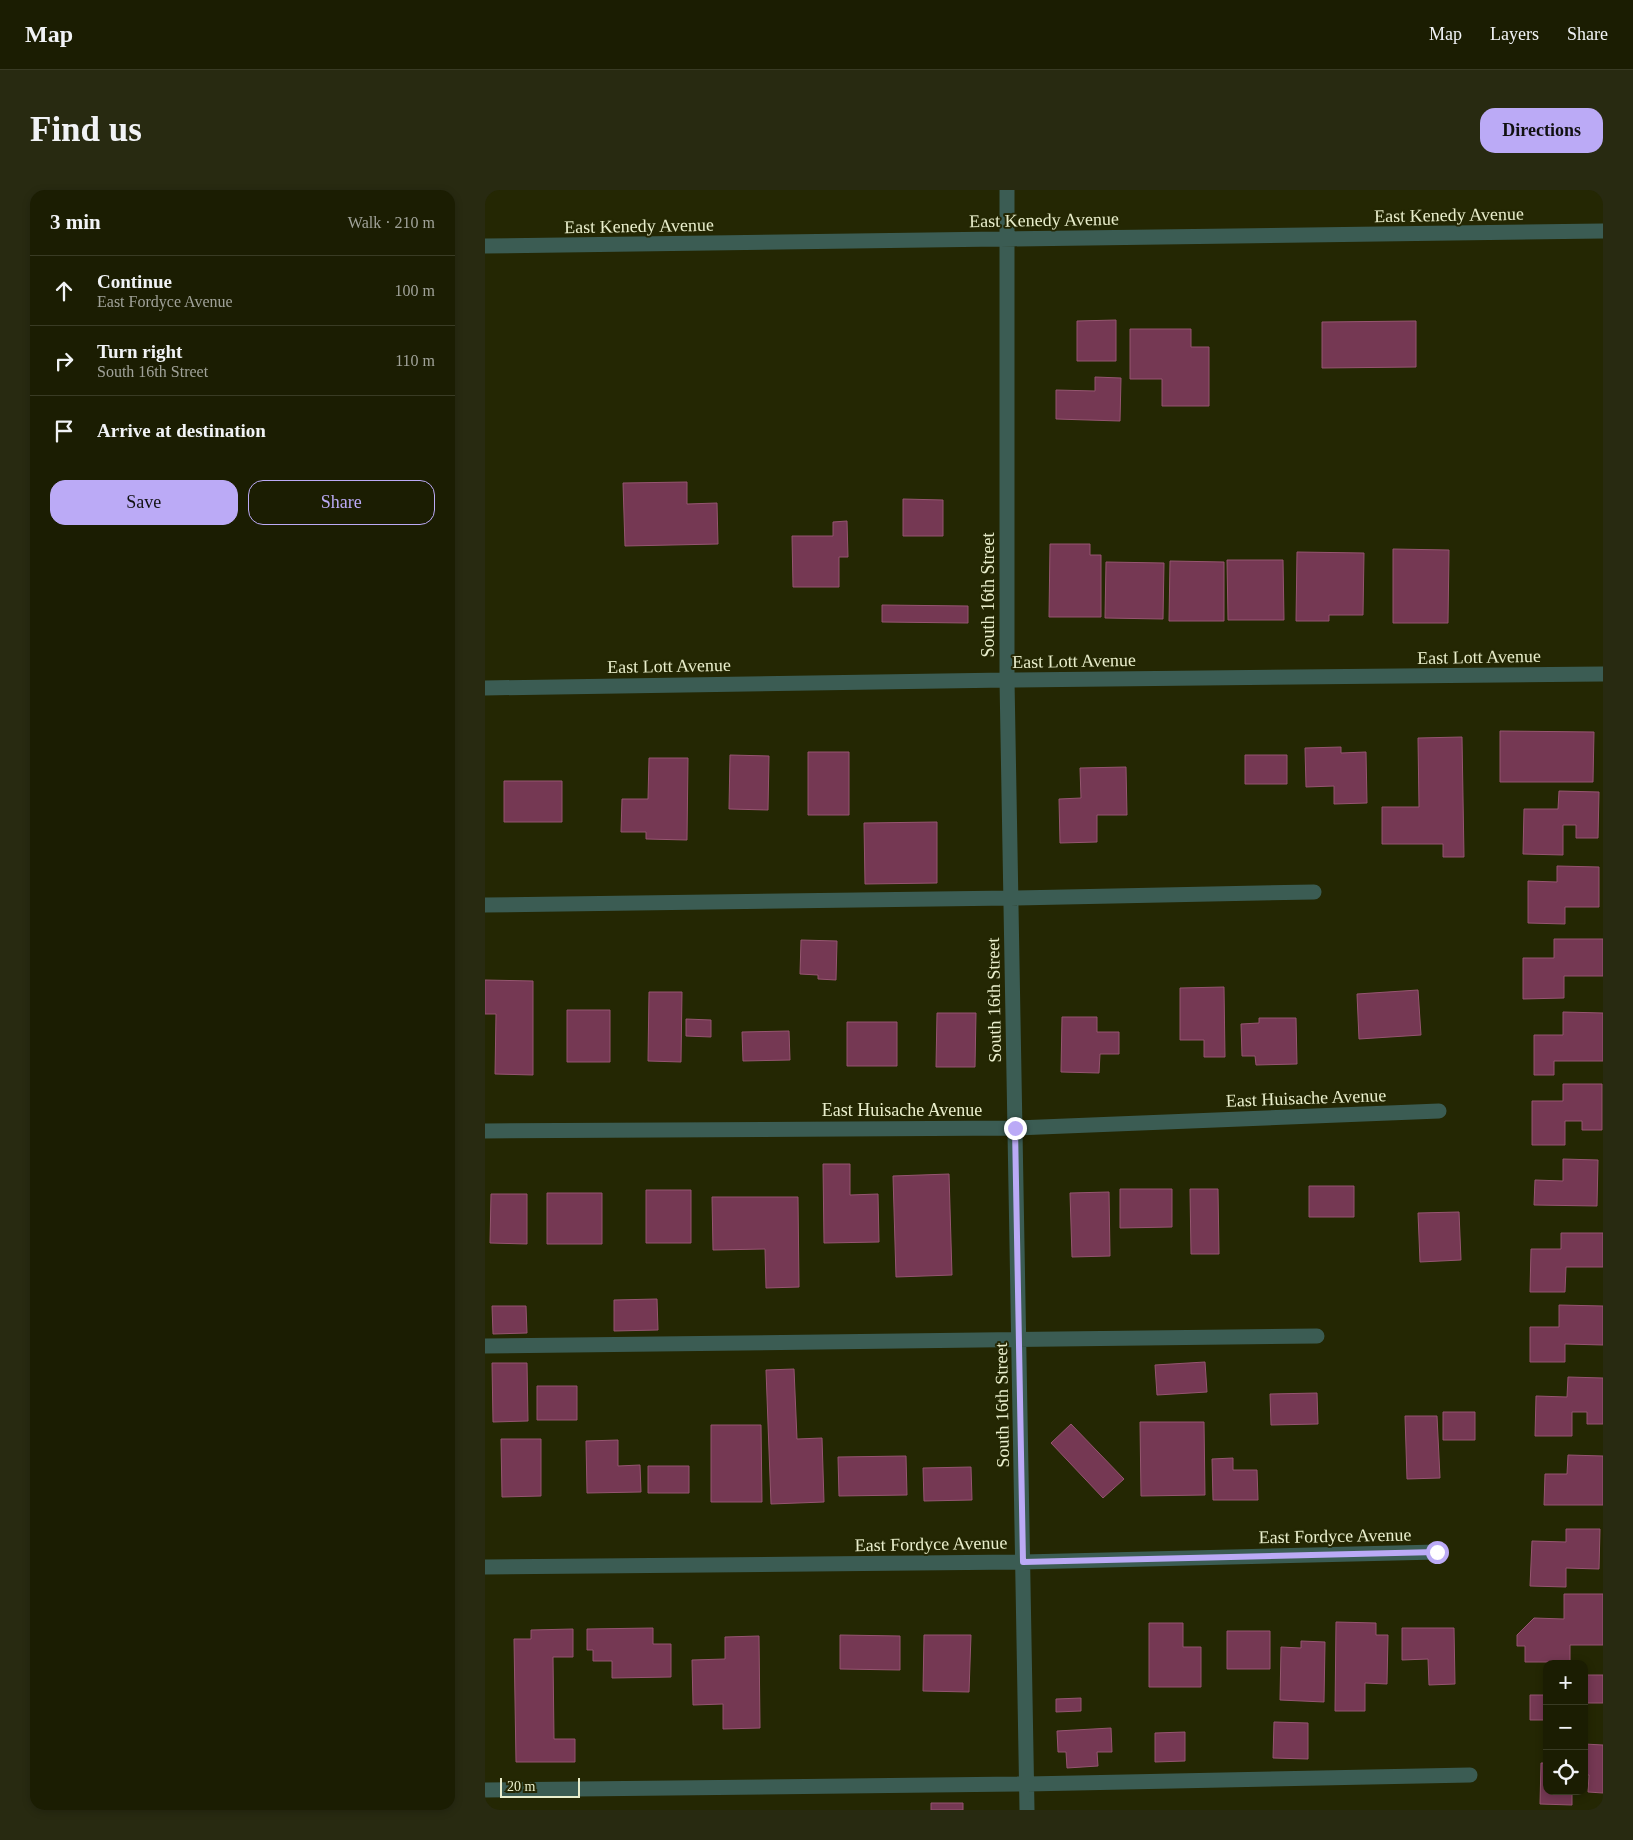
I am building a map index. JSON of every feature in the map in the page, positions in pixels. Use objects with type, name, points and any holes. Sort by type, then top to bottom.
[{"type":"street","name":"South 16th Street","points":[[1007,190],[1007,680],[1027,1810]]},
{"type":"street","name":"East Kenedy Avenue","points":[[485,246],[1603,231]]},
{"type":"street","name":"East Lott Avenue","points":[[485,688],[1603,674]]},
{"type":"street","points":[[485,905],[1314,892]]},
{"type":"street","name":"East Huisache Avenue","points":[[485,1131],[1015,1128],[1439,1111]]},
{"type":"street","points":[[485,1346],[1317,1336]]},
{"type":"street","name":"East Fordyce Avenue","points":[[485,1568],[1023,1562],[1437,1552]]},
{"type":"street","points":[[485,1790],[1027,1784],[1470,1775]]},
{"type":"building","points":[[1116,320],[1116,361],[1077,361],[1077,321]]},
{"type":"building","points":[[1416,321],[1416,367],[1322,368],[1322,322]]},
{"type":"building","points":[[1130,329],[1191,329],[1191,347],[1209,347],[1209,406],[1162,406],[1162,379],[1130,379]]},
{"type":"building","points":[[1095,377],[1121,378],[1120,421],[1056,419],[1056,390],[1095,391]]},
{"type":"building","points":[[687,482],[687,504],[717,503],[718,544],[625,546],[623,483]]},
{"type":"building","points":[[903,499],[943,500],[943,536],[903,536]]},
{"type":"building","points":[[847,521],[848,557],[839,557],[839,587],[793,587],[792,536],[833,536],[833,522]]},
{"type":"building","points":[[1050,544],[1090,544],[1090,555],[1101,555],[1101,617],[1049,617]]},
{"type":"building","points":[[1393,549],[1449,550],[1448,623],[1393,623]]},
{"type":"building","points":[[1297,552],[1364,553],[1363,615],[1329,615],[1329,621],[1296,621]]},
{"type":"building","points":[[1227,560],[1283,560],[1284,620],[1228,620]]},
{"type":"building","points":[[1170,561],[1224,562],[1224,621],[1169,621]]},
{"type":"building","points":[[1106,562],[1164,563],[1163,619],[1105,618]]},
{"type":"building","points":[[882,605],[968,606],[968,623],[882,622]]},
{"type":"building","points":[[1500,731],[1594,732],[1593,782],[1500,782]]},
{"type":"building","points":[[1462,737],[1464,857],[1443,857],[1443,844],[1382,844],[1382,807],[1419,807],[1418,738]]},
{"type":"building","points":[[1341,747],[1341,753],[1366,752],[1367,803],[1334,804],[1334,786],[1306,787],[1305,748]]},
{"type":"building","points":[[808,752],[849,752],[849,815],[808,815]]},
{"type":"building","points":[[730,755],[769,756],[768,810],[729,809]]},
{"type":"building","points":[[1245,755],[1287,755],[1287,784],[1245,784]]},
{"type":"building","points":[[649,758],[688,758],[687,840],[646,839],[646,832],[621,832],[622,799],[648,799]]},
{"type":"building","points":[[1126,767],[1127,815],[1097,815],[1097,842],[1060,843],[1059,799],[1081,798],[1080,768]]},
{"type":"building","points":[[504,781],[562,781],[562,822],[504,822]]},
{"type":"building","points":[[1559,791],[1599,792],[1598,838],[1576,838],[1576,825],[1563,825],[1563,855],[1523,854],[1524,809],[1558,809]]},
{"type":"building","points":[[937,822],[937,883],[865,884],[864,823]]},
{"type":"building","points":[[1557,866],[1599,867],[1599,907],[1565,907],[1565,924],[1528,923],[1528,881],[1557,882]]},
{"type":"building","points":[[1554,939],[1603,939],[1603,976],[1564,976],[1564,998],[1523,999],[1523,958],[1554,958]]},
{"type":"building","points":[[801,940],[837,941],[836,980],[818,979],[818,975],[800,974]]},
{"type":"building","points":[[485,980],[533,981],[533,1075],[495,1074],[496,1014],[485,1014]]},
{"type":"building","points":[[1224,987],[1225,1057],[1204,1057],[1204,1040],[1180,1040],[1180,988]]},
{"type":"building","points":[[1418,990],[1421,1035],[1359,1039],[1357,994]]},
{"type":"building","points":[[649,992],[682,992],[681,1062],[648,1061]]},
{"type":"building","points":[[567,1010],[610,1010],[610,1062],[567,1062]]},
{"type":"building","points":[[1563,1012],[1603,1013],[1603,1061],[1554,1061],[1554,1075],[1534,1075],[1534,1035],[1563,1035]]},
{"type":"building","points":[[937,1013],[976,1013],[975,1067],[936,1067]]},
{"type":"building","points":[[1062,1017],[1097,1017],[1097,1032],[1119,1032],[1119,1054],[1100,1054],[1099,1073],[1061,1072]]},
{"type":"building","points":[[1259,1018],[1296,1018],[1297,1064],[1256,1065],[1255,1056],[1242,1056],[1241,1024],[1259,1023]]},
{"type":"building","points":[[686,1019],[711,1020],[711,1037],[686,1036]]},
{"type":"building","points":[[847,1022],[897,1022],[897,1066],[847,1066]]},
{"type":"building","points":[[789,1031],[790,1060],[743,1061],[742,1032]]},
{"type":"building","points":[[1563,1084],[1602,1084],[1602,1130],[1582,1130],[1582,1121],[1565,1121],[1565,1145],[1532,1145],[1532,1101],[1563,1101]]},
{"type":"building","points":[[1563,1159],[1598,1160],[1597,1206],[1534,1205],[1535,1180],[1563,1181]]},
{"type":"building","points":[[823,1164],[850,1164],[850,1195],[878,1194],[879,1242],[824,1243]]},
{"type":"building","points":[[949,1174],[952,1275],[896,1277],[893,1176]]},
{"type":"building","points":[[1309,1186],[1354,1186],[1354,1217],[1309,1217]]},
{"type":"building","points":[[1120,1189],[1172,1189],[1172,1227],[1120,1228]]},
{"type":"building","points":[[1190,1189],[1218,1189],[1219,1254],[1191,1254]]},
{"type":"building","points":[[646,1190],[691,1190],[691,1243],[646,1243]]},
{"type":"building","points":[[1109,1192],[1110,1256],[1072,1257],[1070,1193]]},
{"type":"building","points":[[547,1193],[602,1193],[602,1244],[547,1244]]},
{"type":"building","points":[[491,1194],[527,1194],[527,1244],[490,1243]]},
{"type":"building","points":[[712,1197],[798,1197],[799,1287],[766,1288],[765,1249],[713,1250]]},
{"type":"building","points":[[1459,1212],[1461,1260],[1420,1262],[1418,1213]]},
{"type":"building","points":[[1561,1233],[1603,1233],[1603,1267],[1566,1267],[1565,1292],[1530,1292],[1531,1249],[1561,1249]]},
{"type":"building","points":[[657,1299],[658,1330],[614,1331],[614,1300]]},
{"type":"building","points":[[1559,1305],[1603,1306],[1603,1345],[1565,1344],[1565,1362],[1530,1362],[1530,1327],[1559,1327]]},
{"type":"building","points":[[492,1306],[526,1306],[527,1333],[493,1334]]},
{"type":"building","points":[[1205,1362],[1207,1392],[1157,1395],[1155,1365]]},
{"type":"building","points":[[492,1363],[527,1363],[528,1421],[493,1422]]},
{"type":"building","points":[[794,1369],[797,1439],[822,1438],[824,1502],[771,1504],[766,1370]]},
{"type":"building","points":[[1568,1377],[1603,1378],[1603,1424],[1587,1424],[1587,1412],[1572,1412],[1572,1436],[1535,1436],[1536,1396],[1567,1397]]},
{"type":"building","points":[[537,1386],[577,1386],[577,1420],[537,1420]]},
{"type":"building","points":[[1317,1393],[1318,1424],[1271,1425],[1270,1394]]},
{"type":"building","points":[[1443,1412],[1475,1412],[1475,1440],[1443,1440]]},
{"type":"building","points":[[1405,1416],[1437,1416],[1440,1478],[1407,1479]]},
{"type":"building","points":[[1140,1422],[1204,1422],[1205,1495],[1141,1496]]},
{"type":"building","points":[[1071,1424],[1124,1479],[1103,1498],[1051,1443]]},
{"type":"building","points":[[711,1425],[761,1425],[762,1502],[711,1502]]},
{"type":"building","points":[[501,1439],[541,1439],[541,1496],[502,1497]]},
{"type":"building","points":[[618,1440],[618,1466],[640,1465],[641,1492],[587,1493],[586,1441]]},
{"type":"building","points":[[1568,1455],[1603,1456],[1603,1505],[1544,1505],[1545,1474],[1567,1474]]},
{"type":"building","points":[[906,1456],[907,1495],[839,1496],[838,1457]]},
{"type":"building","points":[[1233,1458],[1233,1470],[1257,1470],[1258,1500],[1213,1500],[1212,1459]]},
{"type":"building","points":[[648,1466],[689,1466],[689,1493],[648,1493]]},
{"type":"building","points":[[971,1467],[972,1500],[924,1501],[923,1468]]},
{"type":"building","points":[[1566,1529],[1600,1529],[1599,1569],[1566,1568],[1566,1587],[1530,1586],[1532,1541],[1566,1542]]},
{"type":"building","points":[[1564,1594],[1603,1594],[1603,1645],[1570,1645],[1570,1660],[1525,1662],[1525,1646],[1517,1646],[1517,1635],[1534,1618],[1564,1619]]},
{"type":"building","points":[[1336,1622],[1376,1623],[1376,1635],[1388,1635],[1387,1684],[1365,1683],[1365,1711],[1335,1711]]},
{"type":"building","points":[[1149,1623],[1183,1623],[1183,1647],[1201,1647],[1201,1687],[1149,1687]]},
{"type":"building","points":[[653,1628],[653,1644],[671,1644],[671,1677],[612,1678],[612,1661],[593,1661],[593,1650],[587,1650],[587,1629]]},
{"type":"building","points":[[1402,1628],[1454,1628],[1455,1684],[1429,1685],[1428,1659],[1402,1660]]},
{"type":"building","points":[[573,1629],[573,1657],[553,1657],[554,1739],[575,1739],[575,1762],[516,1762],[514,1639],[531,1639],[531,1630]]},
{"type":"building","points":[[1227,1631],[1270,1631],[1270,1669],[1227,1669]]},
{"type":"building","points":[[840,1635],[900,1636],[900,1670],[840,1669]]},
{"type":"building","points":[[924,1635],[971,1635],[969,1692],[923,1691]]},
{"type":"building","points":[[759,1636],[760,1728],[723,1729],[723,1704],[693,1705],[692,1660],[725,1659],[725,1637]]},
{"type":"building","points":[[1301,1641],[1325,1642],[1324,1702],[1280,1700],[1281,1647],[1301,1648]]},
{"type":"building","points":[[1588,1675],[1603,1675],[1603,1703],[1588,1703]]},
{"type":"building","points":[[1530,1695],[1543,1695],[1543,1720],[1530,1720]]},
{"type":"building","points":[[1081,1698],[1081,1711],[1056,1712],[1056,1699]]},
{"type":"building","points":[[1274,1722],[1308,1723],[1308,1759],[1273,1758]]},
{"type":"building","points":[[1111,1728],[1112,1752],[1097,1752],[1098,1766],[1067,1768],[1066,1752],[1058,1752],[1057,1731]]},
{"type":"building","points":[[1185,1732],[1185,1761],[1155,1762],[1155,1733]]},
{"type":"building","points":[[1588,1744],[1603,1745],[1603,1793],[1588,1792]]},
{"type":"building","points":[[1541,1763],[1543,1763],[1543,1795],[1572,1795],[1572,1805],[1540,1804]]},
{"type":"building","points":[[931,1803],[963,1803],[963,1810],[931,1810]]},
{"type":"route","points":[[1015,1128],[1023,1562],[1437,1552]]}]
